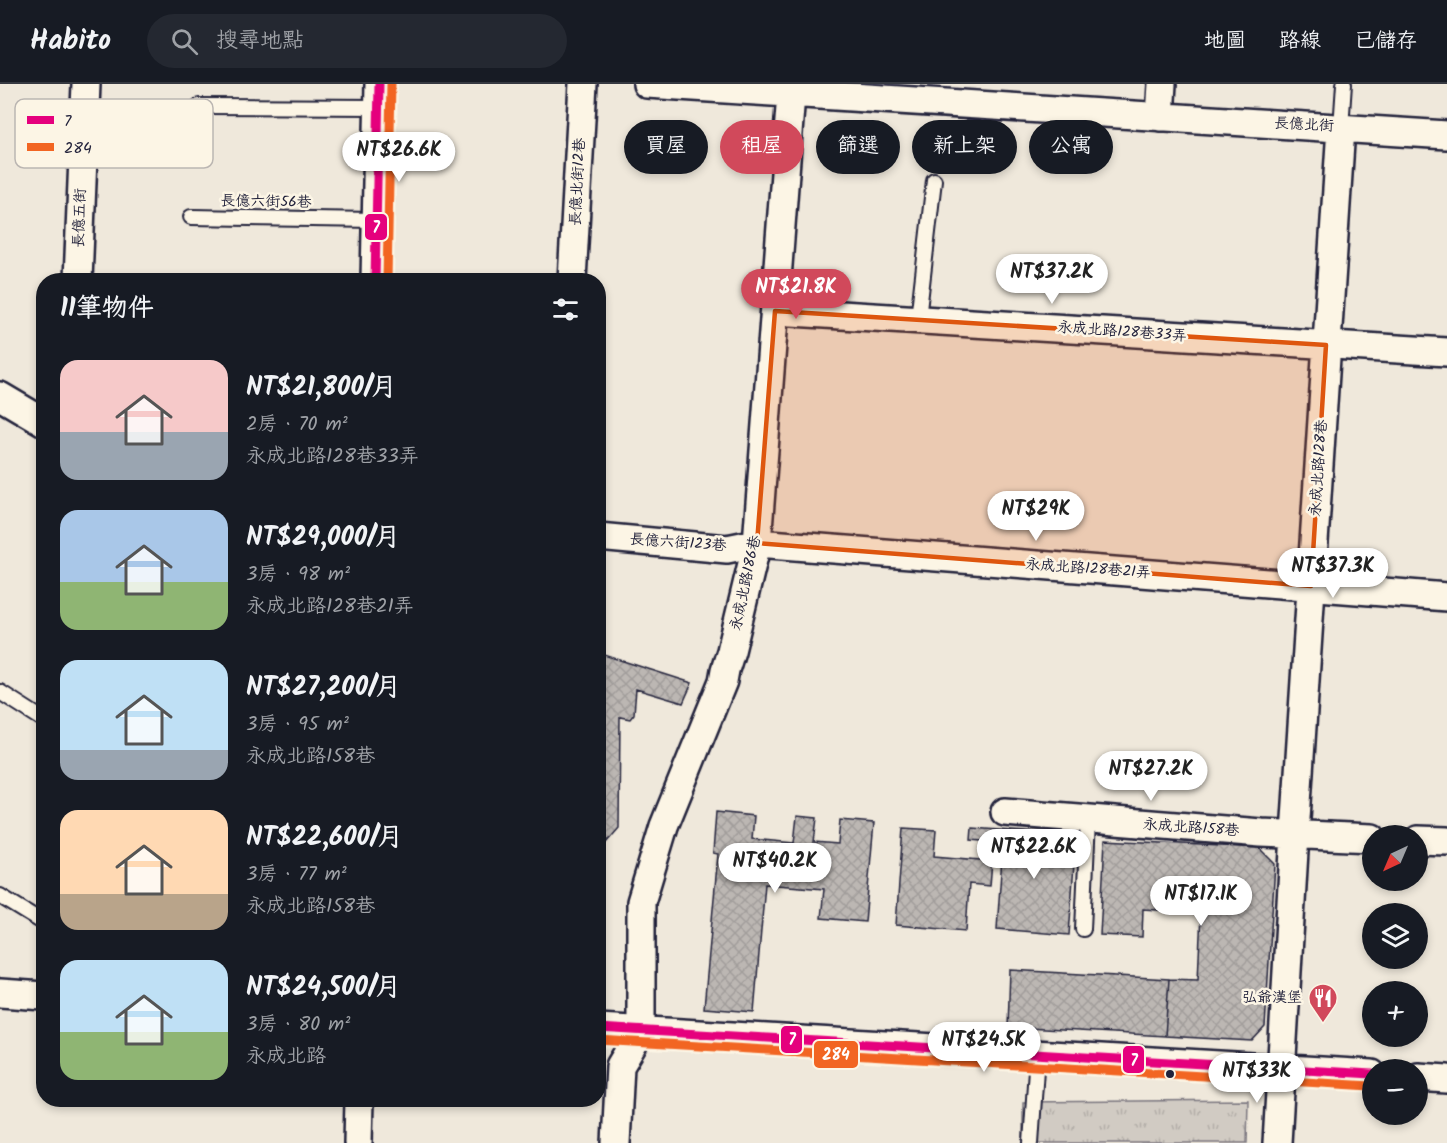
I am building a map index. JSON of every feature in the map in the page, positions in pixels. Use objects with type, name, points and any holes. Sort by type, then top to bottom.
[{"type":"street","name":"長億五街","points":[[85,99],[86,84]]},
{"type":"street","name":"長億北街12巷","points":[[572,273],[583,84]]},
{"type":"street","name":"長億北街","points":[[647,84],[789,89],[1160,117],[1447,135]]},
{"type":"street","points":[[1160,117],[1162,84]]},
{"type":"street","name":"永成北路186巷","points":[[641,1031],[641,902],[664,826],[723,681],[757,543],[789,89]]},
{"type":"street","points":[[375,273],[378,95]]},
{"type":"street","name":"永成北路128巷","points":[[1277,1143],[1341,128]]},
{"type":"street","name":"長億五街","points":[[78,273],[83,168]]},
{"type":"street","name":"永成北路128巷33弄","points":[[774,311],[1447,352]]},
{"type":"street","points":[[0,396],[36,417]]},
{"type":"street","name":"長億六街123巷","points":[[606,538],[727,549],[757,543]]},
{"type":"street","name":"永成北路128巷21弄","points":[[757,543],[1447,597]]},
{"type":"street","name":"永成北路158巷","points":[[1005,812],[1088,820],[1362,837]]},
{"type":"street","points":[[1428,840],[1447,841]]},
{"type":"street","points":[[0,993],[36,995]]},
{"type":"street","points":[[606,1029],[1362,1073]]},
{"type":"street","points":[[616,1143],[620,1066],[641,1031]]},
{"type":"street","points":[[1428,1078],[1447,1079]]},
{"type":"street","points":[[358,1107],[358,1143]]},
{"type":"lane","name":"永成北路128巷","points":[[1341,128],[1344,84]]},
{"type":"lane","points":[[213,105],[378,95]]},
{"type":"lane","points":[[918,319],[934,180]]},
{"type":"lane","name":"長億六街56巷","points":[[191,217],[376,220]]},
{"type":"lane","points":[[0,692],[36,715]]},
{"type":"lane","points":[[1083,929],[1088,820]]},
{"type":"lane","points":[[0,896],[36,918]]},
{"type":"lane","points":[[1031,1143],[1037,1054]]},
{"type":"highlighted area","points":[[775,311],[1326,345],[1311,586],[757,543]]},
{"type":"green space","points":[[1248,1100],[1247,1143],[1023,1143],[1023,1102]]},
{"type":"building","points":[[606,656],[692,683],[683,703],[636,689],[634,714],[630,719],[620,717],[619,828],[606,843]]},
{"type":"building","points":[[716,812],[754,816],[752,839],[794,843],[797,816],[817,818],[814,842],[838,844],[840,820],[874,823],[865,922],[821,918],[824,889],[765,884],[754,1012],[704,1008],[718,854],[713,853]]},
{"type":"building","points":[[903,828],[936,830],[934,856],[992,861],[990,886],[969,884],[966,931],[896,925]]},
{"type":"building","points":[[972,828],[1076,836],[1069,935],[997,929],[1003,843],[971,840]]},
{"type":"building","points":[[1105,840],[1259,848],[1275,864],[1265,1027],[1252,1041],[1165,1036],[1169,979],[1198,980],[1201,913],[1143,909],[1142,937],[1100,935]]},
{"type":"building","points":[[1010,970],[1169,979],[1165,1036],[1008,1027]]},
{"type":"transit line","name":"7","points":[[375,273],[379,84]]},
{"type":"transit line","name":"284","points":[[387,273],[391,84]]},
{"type":"transit line","name":"7","points":[[606,1028],[1362,1073]]},
{"type":"transit line","name":"284","points":[[606,1040],[1362,1085]]},
{"type":"place","name":"弘爺漢堡","points":[[1323,1024]]}]
